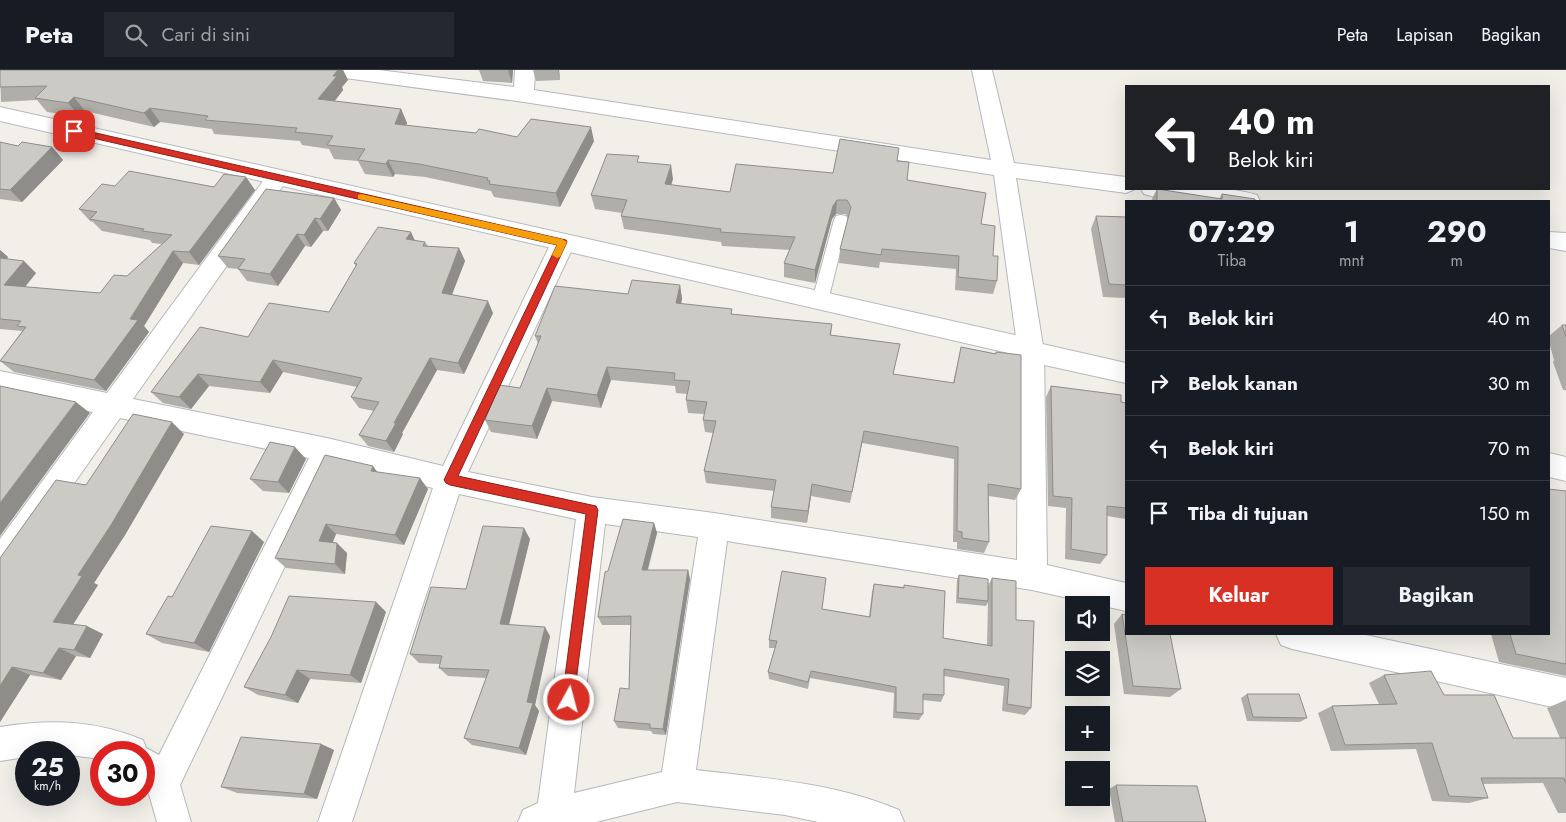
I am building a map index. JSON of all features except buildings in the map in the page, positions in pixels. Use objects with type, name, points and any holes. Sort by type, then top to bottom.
[{"type":"street","points":[[330,70],[524,95],[1004,170],[1125,185]]},
{"type":"street","points":[[524,95],[526,70]]},
{"type":"street","points":[[982,70],[1004,170],[1031,352],[1032,576]]},
{"type":"street","points":[[0,114],[1024,347],[1031,352],[1125,372]]},
{"type":"street","points":[[0,564],[277,178]]},
{"type":"street","points":[[1160,190],[1241,200]]},
{"type":"street","points":[[1550,240],[1566,242]]},
{"type":"street","points":[[336,822],[450,480],[562,242]]},
{"type":"street","points":[[0,382],[327,450],[450,480],[592,510],[714,526],[1032,576],[1125,597]]},
{"type":"street","points":[[155,772],[327,450]]},
{"type":"street","points":[[1550,465],[1566,469]]},
{"type":"street","points":[[592,510],[545,818],[676,785],[785,798],[854,812],[887,822]]},
{"type":"street","points":[[676,785],[714,526]]},
{"type":"street","points":[[1297,635],[1566,694]]},
{"type":"street","points":[[0,744],[70,738],[90,742]]},
{"type":"street","points":[[155,776],[174,822]]},
{"type":"lane","points":[[820,301],[841,220]]},
{"type":"slow traffic","points":[[361,197],[562,242],[557,255]]},
{"type":"route","points":[[74,131],[562,242],[450,480],[592,510],[569,700]]}]
